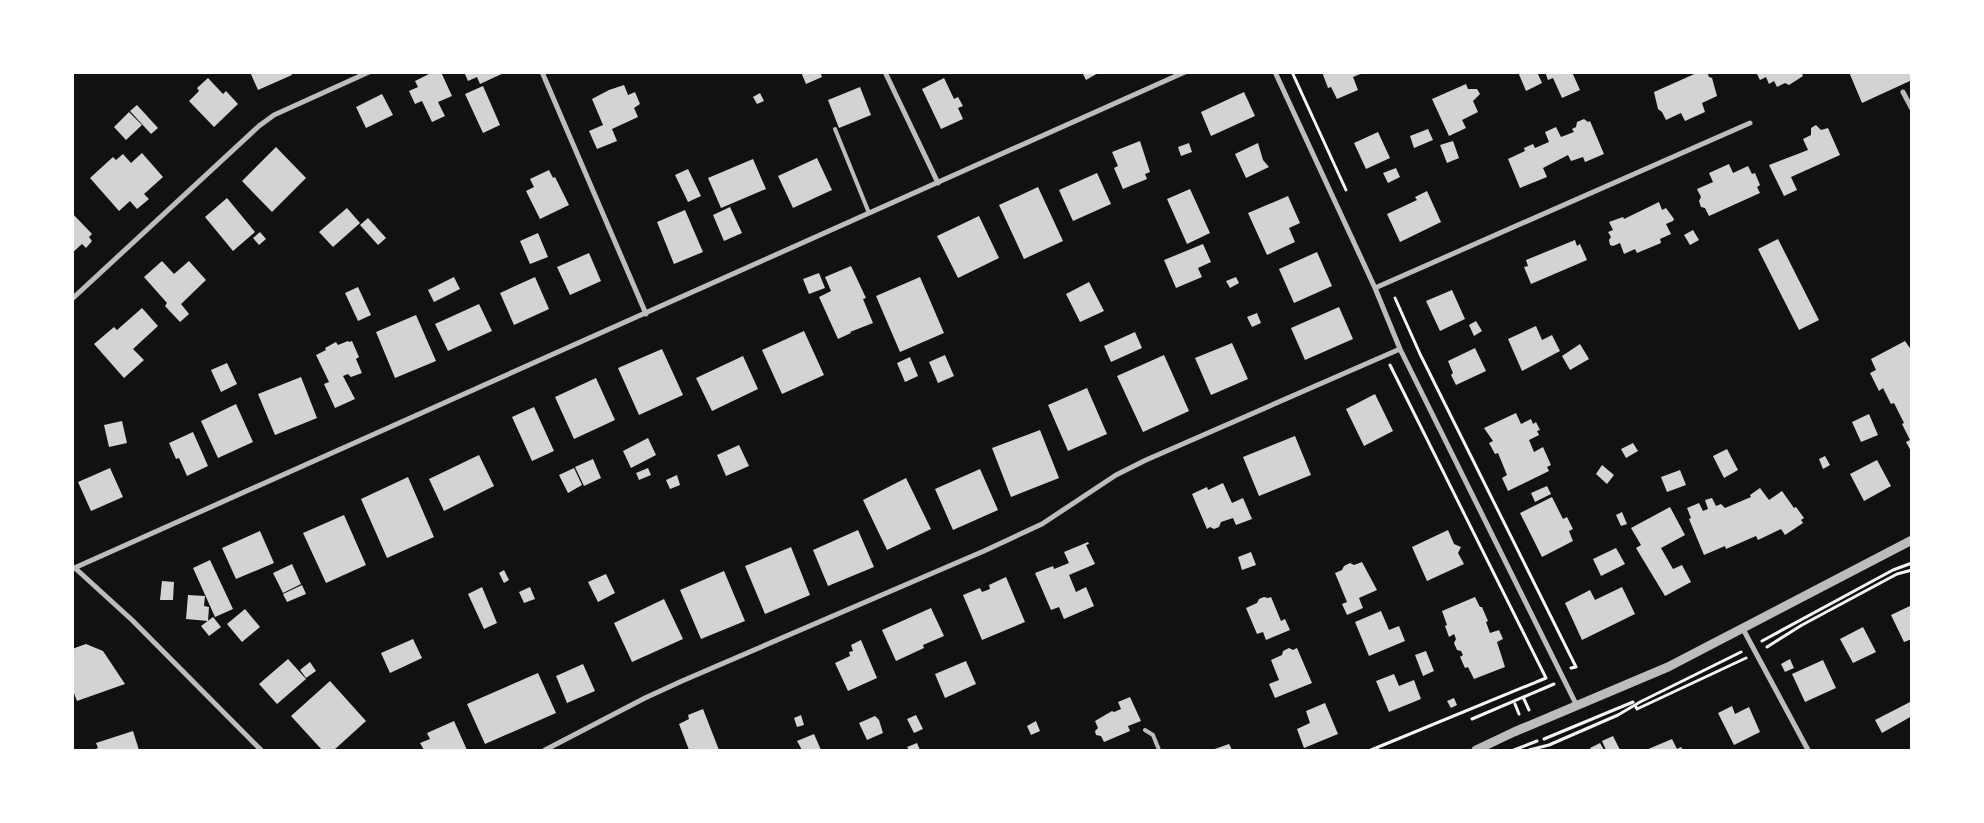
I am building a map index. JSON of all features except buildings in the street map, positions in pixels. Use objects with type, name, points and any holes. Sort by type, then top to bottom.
[{"type":"street","points":[[72,299],[259,126],[274,115],[370,72]]},
{"type":"street","points":[[542,72],[646,314]]},
{"type":"street","points":[[885,72],[938,183]]},
{"type":"street","points":[[261,750],[138,626],[74,568],[1185,72]]},
{"type":"street","points":[[1275,72],[1400,349],[1577,706]]},
{"type":"street","points":[[1903,92],[1912,109]]},
{"type":"street","points":[[1374,288],[1750,123]]},
{"type":"street","points":[[545,750],[644,698],[984,551],[1042,524],[1116,475],[1146,460],[1400,349]]},
{"type":"street","points":[[1476,750],[1668,667],[1912,540]]},
{"type":"street","points":[[1743,629],[1808,750]]},
{"type":"lane","points":[[835,129],[869,213]]},
{"type":"lane","points":[[1145,730],[1153,736],[1159,750]]},
{"type":"path","points":[[1292,72],[1348,195]]},
{"type":"path","points":[[1388,282],[1420,354],[1576,667],[1571,668]]},
{"type":"path","points":[[1386,355],[1546,678]]},
{"type":"path","points":[[1762,641],[1893,570],[1912,563]]},
{"type":"path","points":[[1763,650],[1802,625],[1897,574],[1912,570]]},
{"type":"path","points":[[1529,750],[1618,715],[1742,651]]},
{"type":"path","points":[[1636,707],[1637,709],[1722,667],[1749,657]]},
{"type":"path","points":[[1371,750],[1510,692],[1554,676]]},
{"type":"path","points":[[1472,719],[1554,683]]},
{"type":"path","points":[[1510,692],[1513,698]]},
{"type":"path","points":[[1523,697],[1529,711]]},
{"type":"path","points":[[1544,739],[1634,702]]},
{"type":"path","points":[[1515,704],[1520,715]]},
{"type":"path","points":[[1540,736],[1543,746]]},
{"type":"path","points":[[1514,750],[1537,741]]}]
